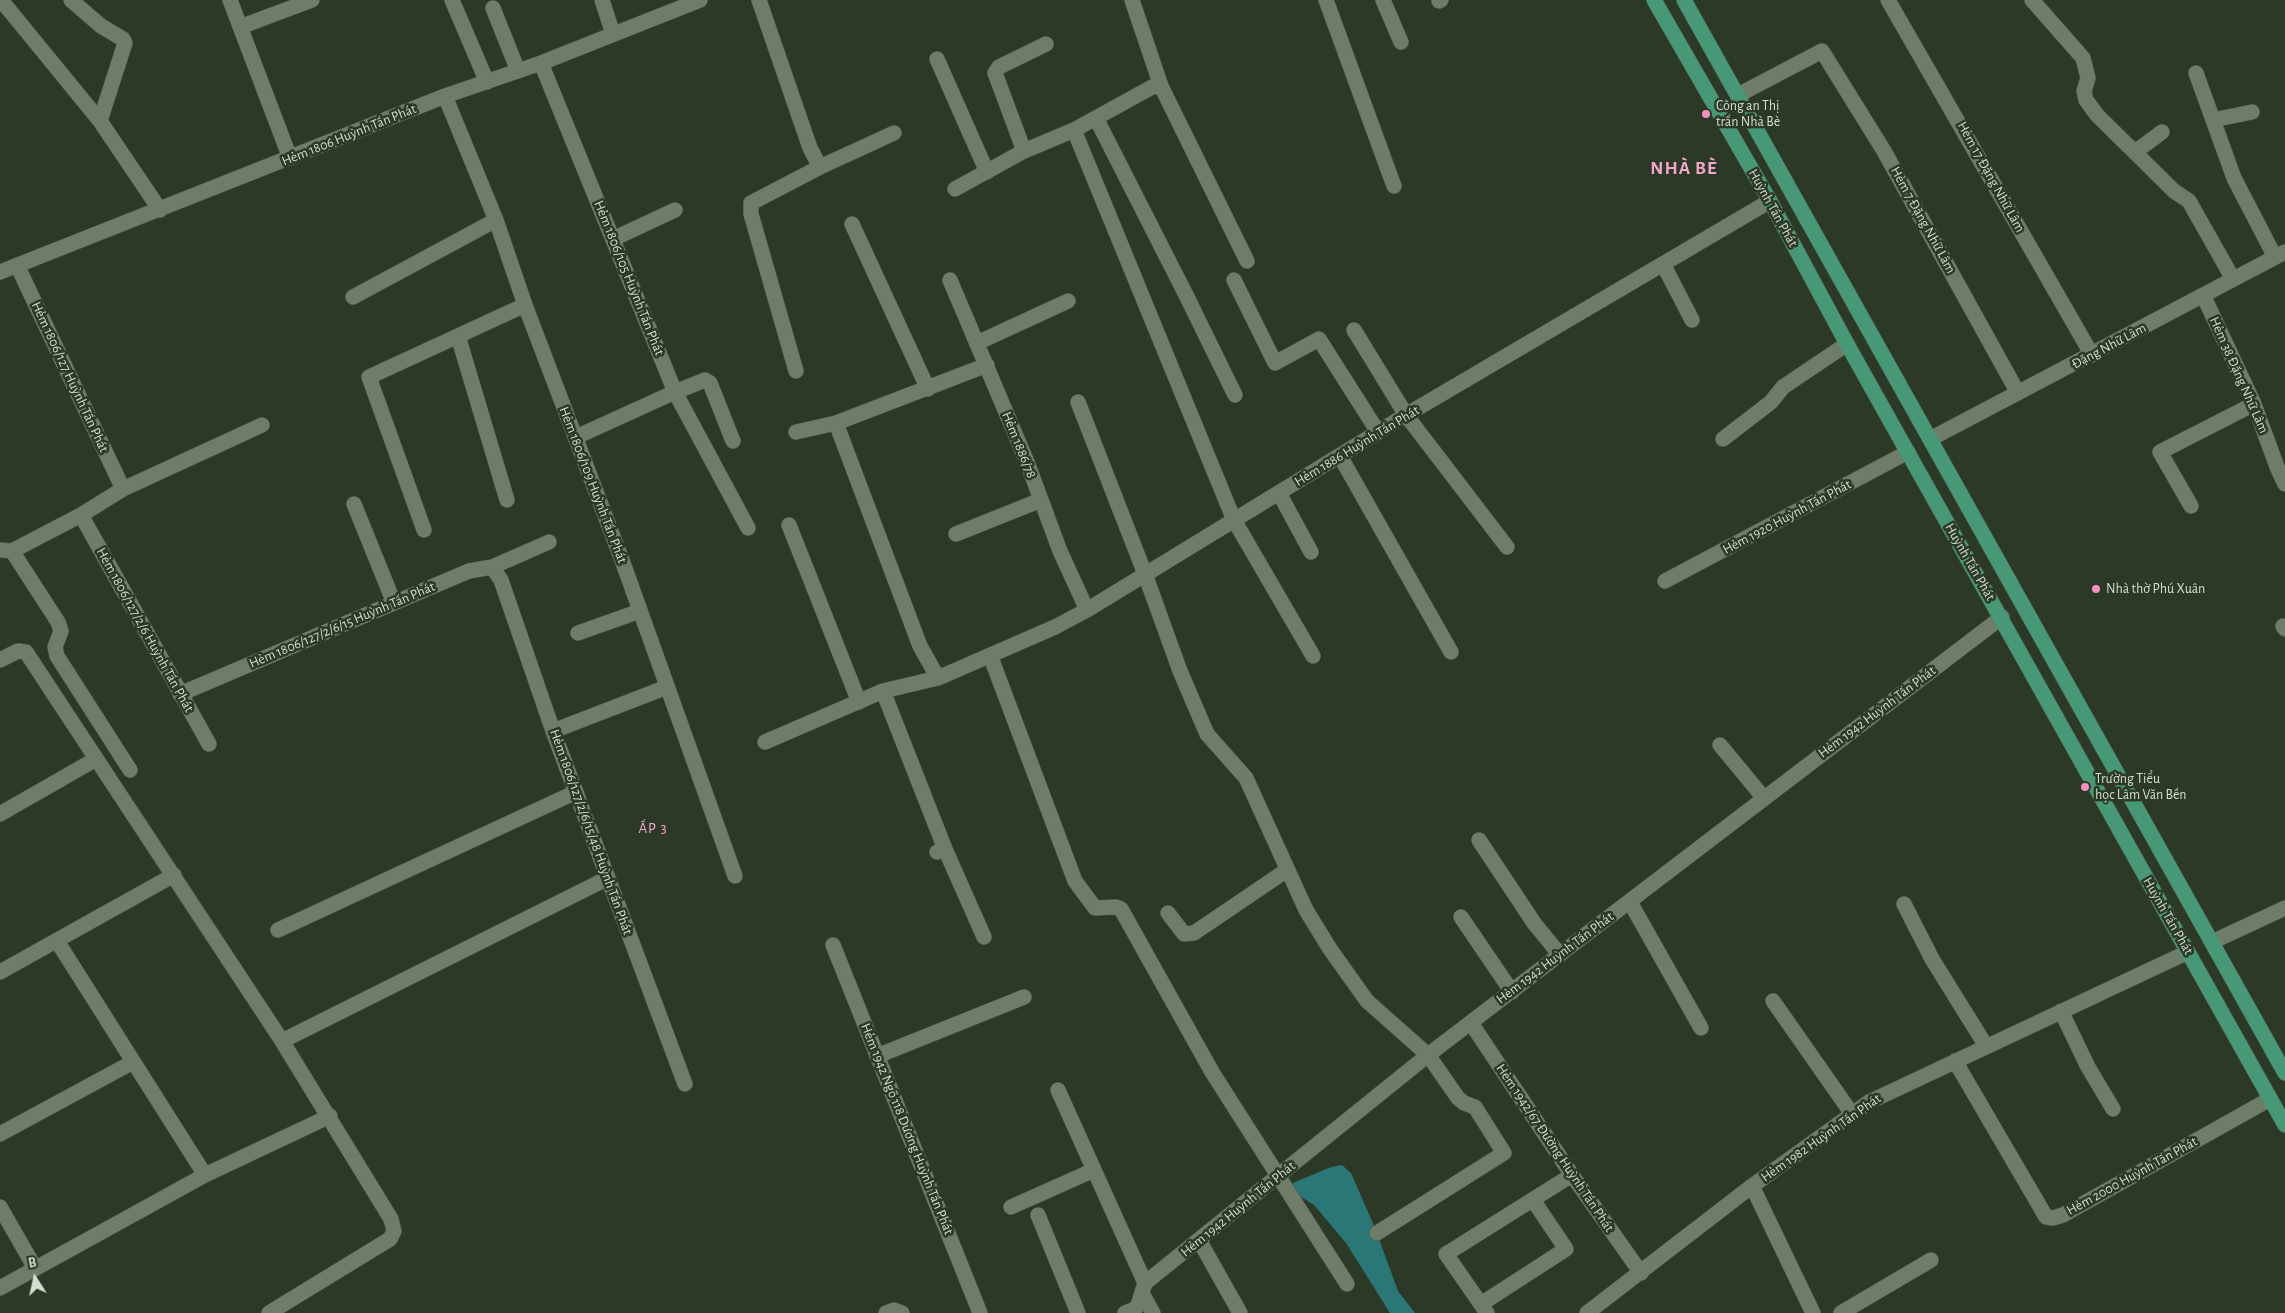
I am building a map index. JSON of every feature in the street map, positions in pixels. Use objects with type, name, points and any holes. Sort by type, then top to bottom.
[{"type":"main road","name":"Huỳnh Tấn Phát","points":[[1654,0],[1770,201],[1847,344],[2285,1124]]},
{"type":"main road","name":"Huỳnh Tấn Phát","points":[[1684,0],[1932,438],[2285,1073]]},
{"type":"main road","points":[[1908,452],[1932,438]]},
{"type":"street","points":[[1,0],[100,121],[160,210]]},
{"type":"street","points":[[71,0],[101,26],[123,39],[126,44],[100,121]]},
{"type":"street","points":[[230,0],[290,158]]},
{"type":"street","points":[[240,27],[312,0]]},
{"type":"street","points":[[452,0],[487,82]]},
{"type":"street","points":[[602,0],[613,34]]},
{"type":"street","name":"Hẻm 1806 Huỳnh Tấn Phát","points":[[0,272],[445,96],[541,63],[700,0]]},
{"type":"street","points":[[759,0],[810,148],[820,167]]},
{"type":"street","points":[[1132,0],[1161,86],[1246,261]]},
{"type":"street","points":[[1383,0],[1401,42]]},
{"type":"street","name":"Hẻm 17 Đặng Nhữ Lâm","points":[[1888,0],[1928,66],[2092,355]]},
{"type":"street","points":[[2032,0],[2083,58],[2088,78],[2084,91],[2086,100],[2097,115],[2174,191],[2189,201],[2233,279]]},
{"type":"street","points":[[1331,2],[1394,186]]},
{"type":"street","points":[[493,8],[518,71]]},
{"type":"street","points":[[1024,151],[995,73],[999,67],[1046,44]]},
{"type":"street","name":"Hẻm 7 Đặng Nhữ Lâm","points":[[1738,95],[1822,50],[1884,151],[2018,393]]},
{"type":"street","points":[[937,60],[987,172]]},
{"type":"street","name":"Hẻm 1806/105 Huỳnh Tấn Phát","points":[[541,63],[676,392],[748,528]]},
{"type":"street","points":[[2196,72],[2234,178],[2280,255]]},
{"type":"street","points":[[955,189],[1024,151],[1074,130],[1152,87],[1161,86]]},
{"type":"street","name":"Hẻm 1806/109 Huỳnh Tấn Phát","points":[[445,96],[496,220],[525,305],[668,687],[735,876]]},
{"type":"street","points":[[2213,120],[2252,112]]},
{"type":"street","points":[[1096,118],[1235,395]]},
{"type":"street","points":[[1074,130],[1234,520],[1313,656]]},
{"type":"street","points":[[2135,152],[2162,132]]},
{"type":"street","points":[[796,371],[750,207],[755,199],[894,133]]},
{"type":"street","name":"Hẻm 1886 Huỳnh Tấn Phát","points":[[765,742],[883,691],[938,678],[1055,627],[1087,610],[1406,415],[1770,201]]},
{"type":"street","points":[[613,239],[675,210]]},
{"type":"street","points":[[352,297],[496,220]]},
{"type":"street","points":[[852,224],[928,389]]},
{"type":"street","name":"Đặng Nhữ Lâm","points":[[1932,438],[2280,255]]},
{"type":"street","points":[[1663,264],[1692,320]]},
{"type":"street","name":"Hẻm 1806/127 Huỳnh Tấn Phát","points":[[17,265],[123,489]]},
{"type":"street","name":"Hẻm 1886/78","points":[[950,280],[987,365],[1060,551],[1087,610]]},
{"type":"street","points":[[1234,280],[1275,363],[1319,338],[1378,432]]},
{"type":"street","name":"Hẻm 38 Đặng Nhữ Lâm","points":[[2202,295],[2281,465],[2285,484]]},
{"type":"street","points":[[978,343],[1068,301]]},
{"type":"street","points":[[424,530],[369,377],[525,305]]},
{"type":"street","points":[[1354,330],[1406,415],[1508,547]]},
{"type":"street","points":[[458,336],[507,500]]},
{"type":"street","points":[[1723,439],[1771,402],[1783,387],[1847,344]]},
{"type":"street","points":[[796,432],[836,423],[987,365]]},
{"type":"street","points":[[576,437],[702,381],[710,383],[733,441]]},
{"type":"street","points":[[1078,402],[1145,574],[1180,671],[1207,734],[1246,778],[1306,910],[1367,1001],[1428,1056],[1464,1104],[1474,1107],[1504,1153],[1377,1233]]},
{"type":"street","points":[[2191,506],[2160,452],[2254,404]]},
{"type":"street","points":[[836,423],[920,646],[938,678]]},
{"type":"street","points":[[130,770],[57,656],[55,647],[61,631],[58,622],[6,551],[81,515],[123,489],[262,425]]},
{"type":"street","name":"Hẻm 1920 Huỳnh Tấn Phát","points":[[1665,581],[1908,452]]},
{"type":"street","points":[[1340,456],[1451,652]]},
{"type":"street","points":[[1280,492],[1311,552]]},
{"type":"street","points":[[956,534],[1041,500]]},
{"type":"street","points":[[354,504],[394,603]]},
{"type":"street","name":"Hẻm 1806/127/2/6 Huỳnh Tấn Phát","points":[[81,515],[208,744]]},
{"type":"street","points":[[789,525],[859,702]]},
{"type":"street","name":"Hẻm 1806/127/2/6/15 Huỳnh Tấn Phát","points":[[180,694],[468,571],[496,573],[549,542]]},
{"type":"street","name":"Hẻm 1806/127/2/6/15/48 Huỳnh Tấn Phát","points":[[496,573],[685,1084]]},
{"type":"street","points":[[578,633],[640,611]]},
{"type":"street","name":"Hẻm 1942 Huỳnh Tấn Phát","points":[[1125,1313],[1135,1309],[1144,1288],[1199,1240],[1428,1056],[2002,617]]},
{"type":"street","points":[[0,660],[18,651],[26,652],[282,1040],[392,1219],[394,1231],[390,1239],[269,1313]]},
{"type":"street","points":[[990,655],[1075,881],[1094,908],[1116,907],[1121,909],[1212,1072],[1347,1284]]},
{"type":"street","points":[[553,731],[668,687]]},
{"type":"street","points":[[883,691],[941,851],[984,937]]},
{"type":"street","points":[[1720,745],[1763,798]]},
{"type":"street","points":[[0,814],[96,759]]},
{"type":"street","points":[[278,930],[576,792]]},
{"type":"street","points":[[1479,840],[1534,923],[1560,954]]},
{"type":"street","points":[[1168,913],[1184,934],[1194,933],[1287,870]]},
{"type":"street","points":[[0,972],[174,875]]},
{"type":"street","points":[[282,1040],[608,878]]},
{"type":"street","points":[[1630,902],[1701,1028]]},
{"type":"street","points":[[1904,904],[1932,959],[1986,1046]]},
{"type":"street","points":[[2212,942],[2285,908]]},
{"type":"street","points":[[1461,917],[1512,992]]},
{"type":"street","points":[[57,941],[205,1175]]},
{"type":"street","name":"Hẻm 1942 Ngõ 118 Dương Huỳnh Tấn Phát","points":[[833,945],[980,1313]]},
{"type":"street","name":"Hẻm 1982 Huỳnh Tấn Phát","points":[[1587,1313],[1605,1308],[1641,1273],[1752,1186],[1869,1102],[2188,952]]},
{"type":"street","points":[[877,1056],[1024,997]]},
{"type":"street","points":[[1773,1001],[1852,1114]]},
{"type":"street","points":[[2061,1011],[2088,1067],[2113,1108]]},
{"type":"street","name":"Hẻm 1942/67 Đường Huỳnh Tấn Phát","points":[[1471,1023],[1572,1175],[1641,1273]]},
{"type":"street","name":"Hẻm 2000 Huỳnh Tấn Phát","points":[[1955,1061],[2046,1217],[2053,1218],[2063,1215],[2270,1099]]},
{"type":"street","points":[[0,1134],[133,1062]]},
{"type":"street","points":[[1058,1090],[1094,1170],[1153,1313]]},
{"type":"street","points":[[0,1288],[205,1175],[330,1116]]},
{"type":"street","points":[[1011,1207],[1094,1170]]},
{"type":"street","points":[[1533,1200],[1566,1249],[1484,1309],[1446,1254],[1572,1175]]},
{"type":"street","points":[[1752,1186],[1813,1313]]},
{"type":"street","points":[[0,1207],[35,1268]]},
{"type":"street","points":[[1038,1215],[1078,1313]]},
{"type":"street","points":[[1199,1240],[1240,1313]]},
{"type":"street","points":[[1841,1313],[1931,1260]]},
{"type":"street","points":[[886,1313],[894,1310],[902,1313]]},
{"type":"water","points":[[1342,1165],[1351,1173],[1375,1228],[1398,1291],[1415,1313],[1390,1313],[1346,1243],[1314,1205],[1293,1192],[1293,1183],[1331,1167]]},
{"type":"place","name":"Công an Thị trấn Nhà Bè","points":[[1706,114]]},
{"type":"place","name":"Nhà thờ Phú Xuân","points":[[2096,589]]},
{"type":"place","name":"Trường Tiểu học Lâm Văn Bền","points":[[2085,787]]},
{"type":"district","name":"NHÀ BÈ","points":[[1684,168]]},
{"type":"district","name":"ẤP 3","points":[[653,828]]}]
